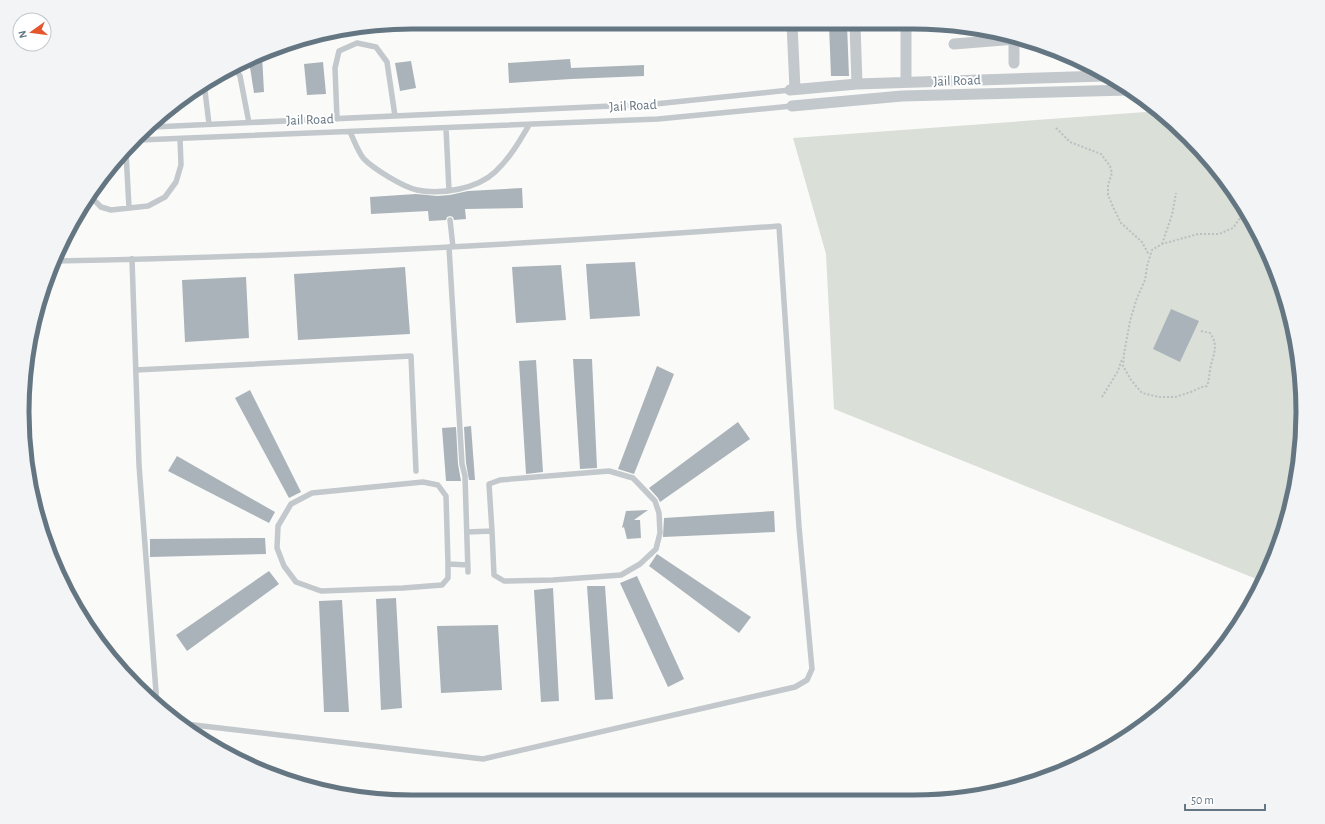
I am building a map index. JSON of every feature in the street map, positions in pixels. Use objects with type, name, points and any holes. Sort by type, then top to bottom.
[{"type":"street","points":[[792,29],[792,90],[858,84],[1097,76]]},
{"type":"street","points":[[855,29],[858,84]]},
{"type":"street","points":[[906,29],[906,82]]},
{"type":"street","points":[[954,44],[1004,40]]},
{"type":"street","points":[[1014,62],[1015,43]]},
{"type":"street","name":"Jail Road","points":[[792,106],[902,96],[1120,90]]},
{"type":"lane","points":[[337,119],[335,68],[339,51],[357,43],[376,47],[387,62],[395,116]]},
{"type":"lane","points":[[237,71],[240,76],[249,123]]},
{"type":"lane","points":[[205,90],[209,124]]},
{"type":"lane","points":[[156,127],[655,104],[792,90]]},
{"type":"lane","name":"Jail Road","points":[[142,140],[658,120],[792,106]]},
{"type":"lane","points":[[350,132],[364,159],[388,177],[416,190],[444,192],[470,186],[494,173],[513,153],[529,125]]},
{"type":"lane","points":[[446,128],[449,191]]},
{"type":"lane","points":[[94,199],[102,207],[110,210],[148,206],[165,197],[176,182],[181,164],[180,139]]},
{"type":"lane","points":[[126,157],[129,208]]},
{"type":"lane","points":[[450,220],[462,464],[465,476],[468,572]]},
{"type":"lane","points":[[60,261],[451,247],[779,226],[799,527],[812,668],[808,680],[795,687],[483,759],[191,725]]},
{"type":"lane","points":[[132,259],[140,465],[156,698]]},
{"type":"lane","points":[[136,370],[411,356],[416,471]]},
{"type":"lane","points":[[609,471],[633,478],[655,501],[659,513],[660,533],[656,549],[640,564],[621,575],[553,580],[504,581],[494,575],[492,531],[489,484],[500,480],[609,471]]},
{"type":"lane","points":[[423,482],[438,485],[446,496],[448,564],[448,578],[442,585],[322,591],[296,582],[284,566],[277,548],[278,526],[290,504],[312,493],[423,482]]},
{"type":"lane","points":[[467,532],[492,531]]},
{"type":"lane","points":[[448,564],[468,565]]},
{"type":"path","points":[[1056,128],[1070,142],[1101,154],[1110,166],[1112,173],[1108,185],[1108,195],[1113,208],[1121,223],[1142,242],[1150,256]]},
{"type":"path","points":[[1162,244],[1172,215],[1176,193]]},
{"type":"path","points":[[1201,331],[1210,333],[1215,340],[1215,353],[1207,386],[1175,397],[1159,397],[1142,392],[1131,380],[1123,366],[1130,321],[1137,298],[1145,280],[1147,266],[1152,250],[1162,244],[1198,234],[1219,234],[1233,228],[1242,216]]},
{"type":"path","points":[[1102,397],[1118,371],[1124,354]]},
{"type":"shaded area","points":[[1151,112],[1184,141],[1217,179],[1245,221],[1257,243],[1276,289],[1289,337],[1293,362],[1296,412],[1293,462],[1289,487],[1276,535],[1258,579],[834,409],[826,254],[793,138]]},
{"type":"building","points":[[829,29],[847,29],[849,76],[831,76]]},
{"type":"building","points":[[262,59],[264,92],[254,93],[250,65]]},
{"type":"building","points":[[570,59],[571,68],[644,65],[644,76],[509,83],[508,63]]},
{"type":"building","points":[[411,61],[416,88],[400,91],[395,63]]},
{"type":"building","points":[[323,62],[326,94],[307,95],[304,64]]},
{"type":"building","points":[[522,188],[523,208],[465,209],[466,219],[454,220],[453,217],[450,216],[447,217],[446,220],[429,221],[428,211],[371,214],[370,197],[416,194],[437,196],[468,191]]},
{"type":"building","points":[[635,262],[640,316],[590,319],[586,264]]},
{"type":"building","points":[[561,265],[566,320],[516,323],[512,267]]},
{"type":"building","points":[[405,267],[410,334],[298,340],[294,274]]},
{"type":"building","points":[[246,277],[249,338],[185,342],[182,280]]},
{"type":"building","points":[[1171,309],[1199,321],[1180,362],[1153,349]]},
{"type":"building","points":[[573,359],[592,359],[597,468],[580,469]]},
{"type":"building","points":[[536,360],[543,472],[526,474],[519,361]]},
{"type":"building","points":[[657,366],[674,374],[634,474],[618,469]]},
{"type":"building","points":[[250,390],[301,492],[289,498],[235,398]]},
{"type":"building","points":[[738,422],[750,439],[660,502],[649,488]]},
{"type":"building","points":[[471,426],[475,480],[469,480],[466,463],[464,427]]},
{"type":"building","points":[[456,427],[458,464],[461,481],[446,481],[442,428]]},
{"type":"building","points":[[177,456],[275,512],[269,523],[168,471]]},
{"type":"building","points":[[648,510],[634,520],[640,520],[641,538],[627,539],[624,527],[622,528],[626,511]]},
{"type":"building","points":[[774,511],[775,532],[663,537],[664,518]]},
{"type":"building","points":[[265,538],[266,554],[150,557],[150,539]]},
{"type":"building","points":[[657,554],[751,617],[739,633],[649,566]]},
{"type":"building","points":[[269,571],[279,584],[187,651],[176,635]]},
{"type":"building","points":[[637,576],[684,679],[668,687],[620,583]]},
{"type":"building","points":[[587,586],[605,586],[613,699],[595,700]]},
{"type":"building","points":[[553,588],[559,701],[541,702],[534,590]]},
{"type":"building","points":[[396,598],[402,708],[381,710],[376,599]]},
{"type":"building","points":[[342,600],[349,712],[324,712],[319,601]]},
{"type":"building","points":[[498,625],[502,690],[441,693],[437,626]]}]
